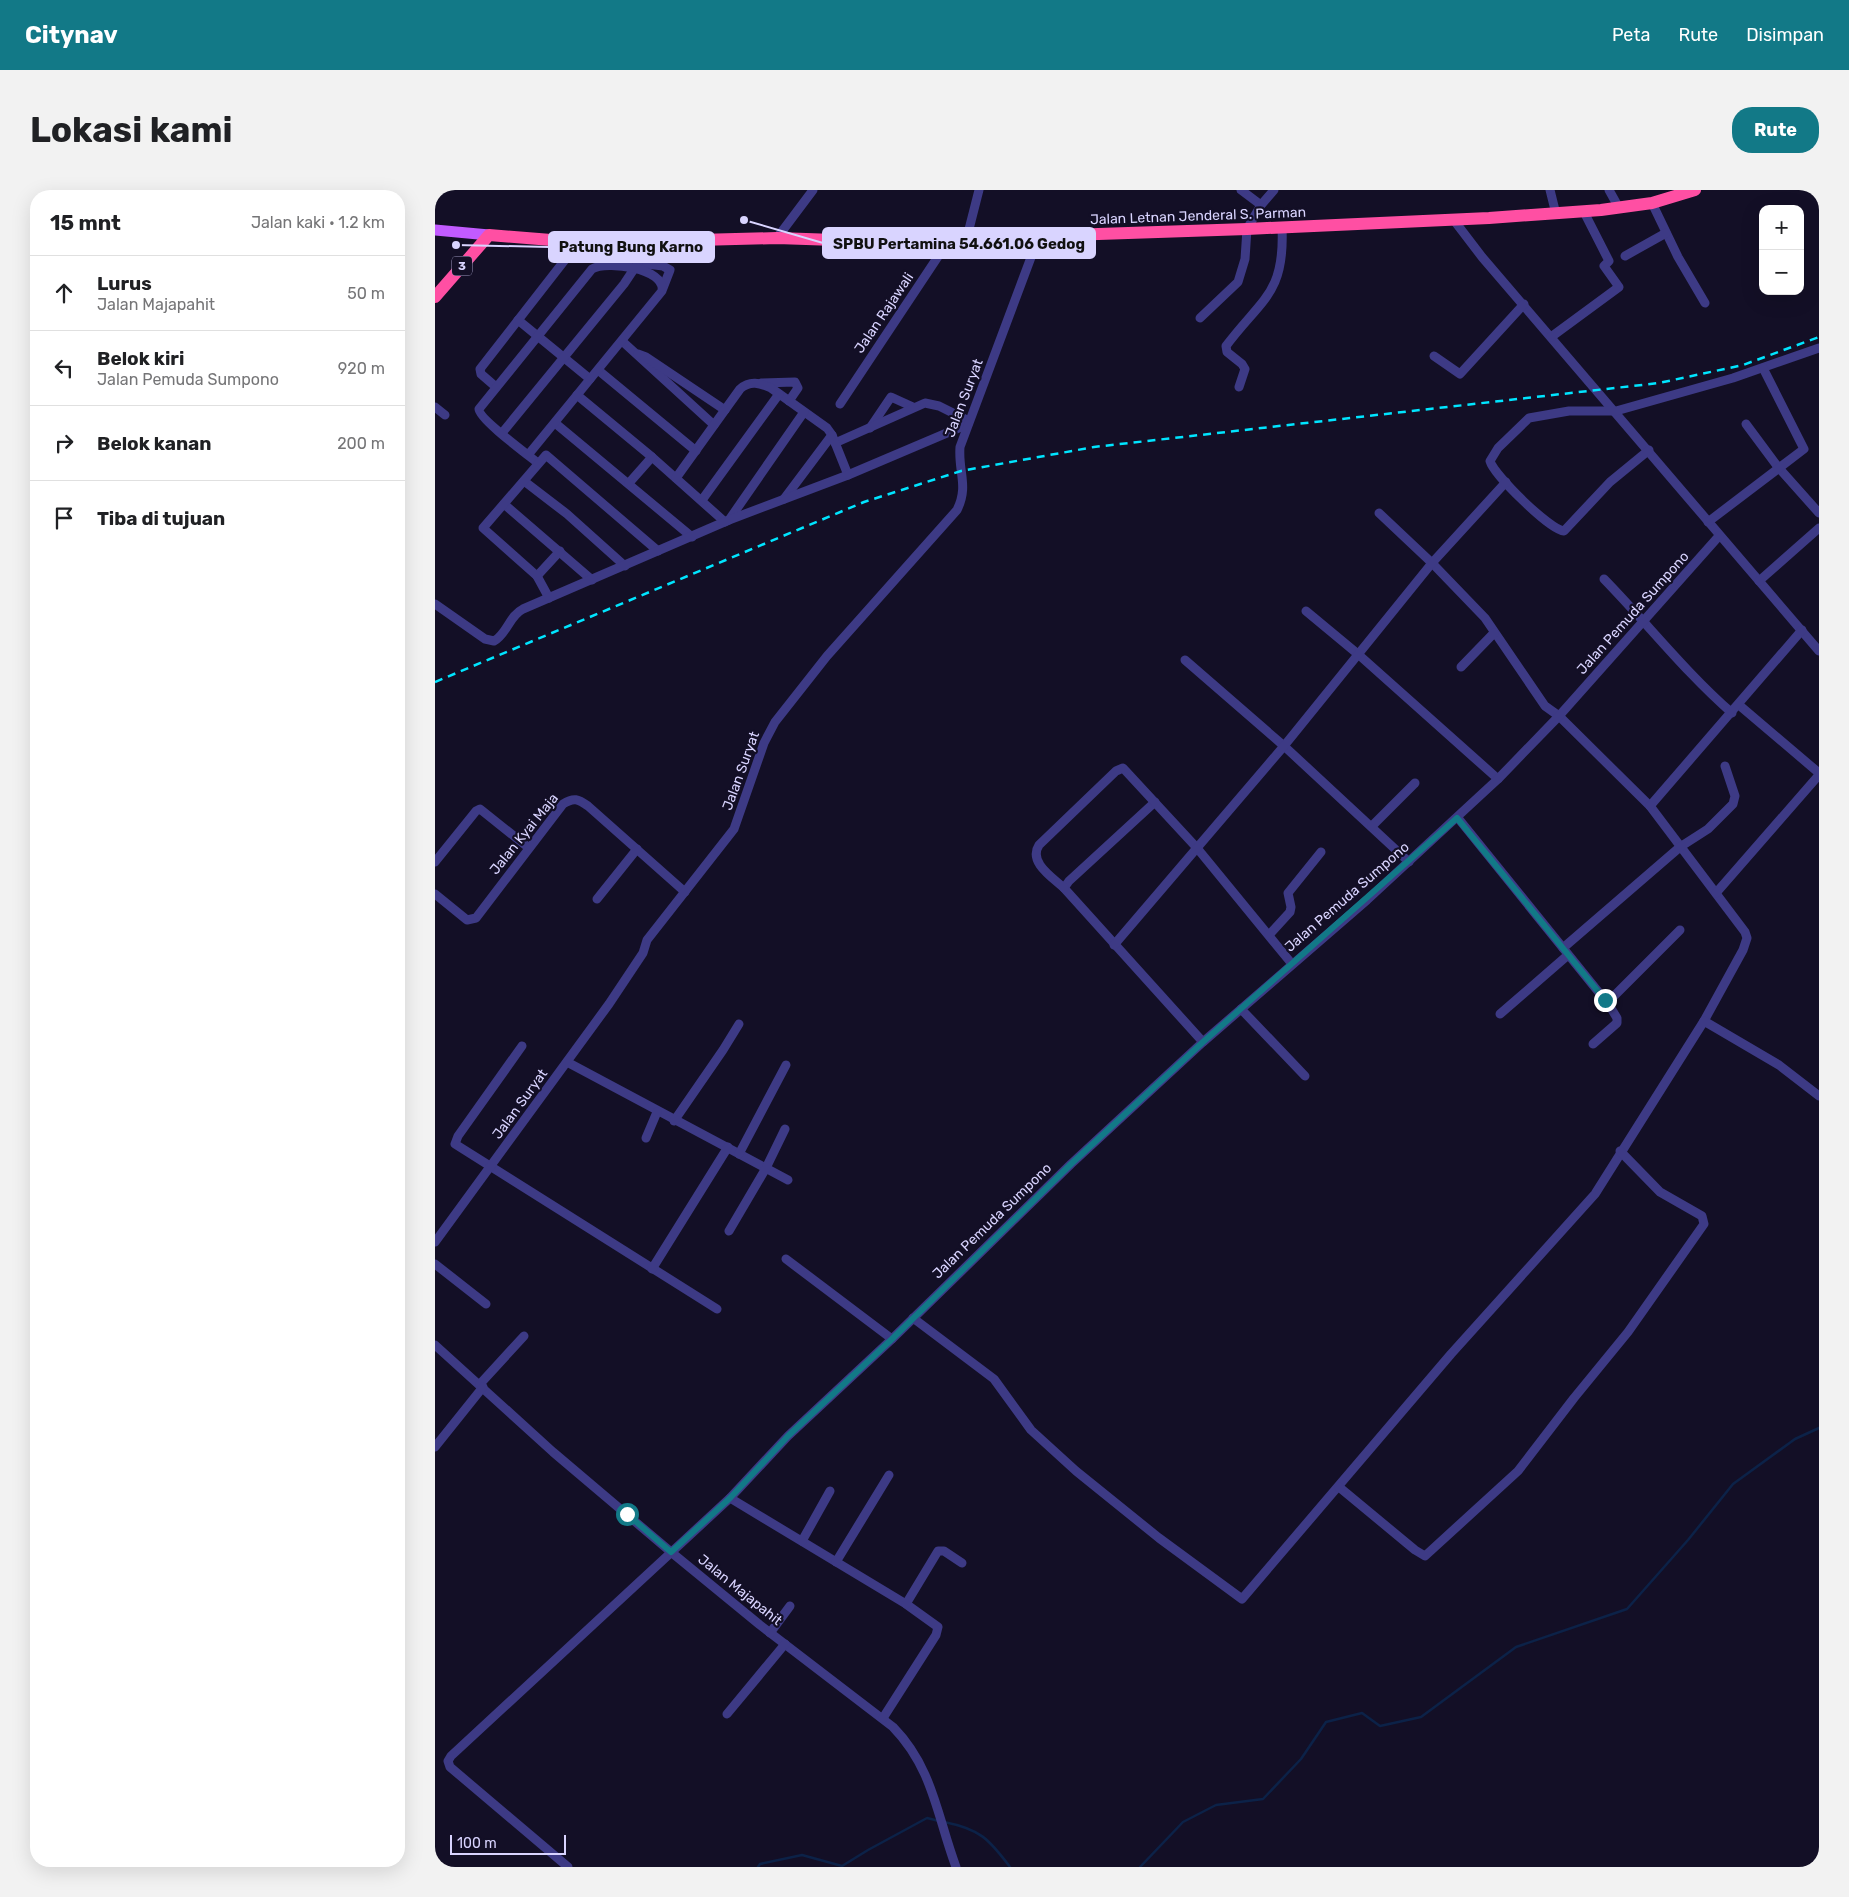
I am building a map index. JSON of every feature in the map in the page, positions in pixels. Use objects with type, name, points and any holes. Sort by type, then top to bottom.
[{"type":"highway","name":"Jalan Letnan Jenderal S. Parman","points":[[489,236],[577,242],[642,243],[777,238],[835,240],[1039,236],[1247,229],[1583,212],[1652,203],[1695,190]]},
{"type":"highway","name":"3","points":[[435,297],[489,236]]},
{"type":"main road","points":[[435,230],[489,236]]},
{"type":"street","points":[[777,238],[813,190]]},
{"type":"street","points":[[967,237],[979,190]]},
{"type":"street","points":[[1241,190],[1261,204]]},
{"type":"street","points":[[1200,318],[1238,282],[1245,259],[1247,229],[1261,204],[1274,190]]},
{"type":"street","points":[[1550,190],[1556,214]]},
{"type":"street","points":[[1609,190],[1619,208]]},
{"type":"street","points":[[1652,203],[1666,233],[1705,303]]},
{"type":"street","points":[[1551,337],[1619,287],[1604,266],[1609,261],[1583,212]]},
{"type":"street","points":[[1453,219],[1482,257],[1616,411],[1719,536],[1819,651]]},
{"type":"street","points":[[1239,387],[1245,369],[1242,364],[1227,352],[1226,346],[1269,295],[1277,280],[1283,246],[1282,227]]},
{"type":"street","points":[[1625,256],[1666,233]]},
{"type":"street","name":"Jalan Suryat","points":[[435,1242],[567,1062],[643,953],[647,940],[734,828],[764,743],[775,722],[827,656],[957,510],[964,489],[959,460],[968,422],[1039,236]]},
{"type":"street","name":"Jalan Rajawali","points":[[840,404],[951,237]]},
{"type":"street","points":[[496,387],[481,374],[480,369],[577,242]]},
{"type":"street","points":[[502,434],[638,263],[642,243]]},
{"type":"street","points":[[638,263],[654,276],[663,288]]},
{"type":"street","points":[[528,455],[663,288],[670,270],[663,266],[638,263],[592,269],[478,411],[502,434],[528,455],[538,463]]},
{"type":"street","points":[[1434,356],[1460,374],[1524,304]]},
{"type":"street","points":[[518,320],[590,379]]},
{"type":"street","points":[[622,341],[714,425]]},
{"type":"street","points":[[1649,450],[1610,482],[1564,531],[1555,528],[1549,523],[1506,482],[1492,467],[1490,459],[1529,418],[1569,411],[1616,411],[1763,368],[1819,348]]},
{"type":"street","points":[[638,354],[647,357],[725,410]]},
{"type":"street","points":[[1708,522],[1778,467],[1801,454],[1805,445],[1763,368]]},
{"type":"street","points":[[598,370],[696,451]]},
{"type":"street","points":[[676,478],[744,385],[795,382],[798,388],[789,401]]},
{"type":"street","points":[[761,383],[827,428],[834,439],[848,475]]},
{"type":"street","points":[[701,500],[779,394]]},
{"type":"street","points":[[577,395],[727,521]]},
{"type":"street","points":[[870,428],[891,397],[913,407]]},
{"type":"street","points":[[783,500],[834,439],[870,428],[925,403],[931,403],[968,422]]},
{"type":"street","points":[[435,407],[445,415]]},
{"type":"street","points":[[727,521],[804,412]]},
{"type":"street","points":[[435,604],[485,639],[494,641],[500,637],[518,612],[727,521],[848,475],[968,422]]},
{"type":"street","points":[[555,423],[692,537]]},
{"type":"street","points":[[1746,424],[1778,467],[1819,513]]},
{"type":"street","points":[[535,447],[658,551]]},
{"type":"street","points":[[546,455],[483,528],[537,576],[549,598]]},
{"type":"street","points":[[629,483],[652,457]]},
{"type":"street","points":[[524,480],[567,514],[625,566]]},
{"type":"street","points":[[1114,945],[1284,746],[1432,563],[1506,482]]},
{"type":"street","points":[[504,504],[591,580]]},
{"type":"street","points":[[913,1318],[994,1379],[1031,1430],[1084,1478],[1242,1599],[1451,1354],[1595,1194],[1620,1151],[1704,1021],[1740,958],[1747,938],[1745,932],[1650,806],[1559,716],[1545,706],[1485,618],[1432,563],[1379,513]]},
{"type":"street","points":[[1759,581],[1819,528]]},
{"type":"street","name":"Jalan Pemuda Sumpono","points":[[568,1867],[450,1767],[448,1761],[451,1756],[730,1498],[788,1436],[892,1339],[1071,1164],[1203,1042],[1409,862],[1498,779],[1559,716],[1719,536]]},
{"type":"street","points":[[537,576],[560,551]]},
{"type":"street","points":[[1604,579],[1645,621],[1697,682],[1732,713]]},
{"type":"street","points":[[1306,611],[1359,655],[1498,779]]},
{"type":"street","points":[[1650,806],[1802,630]]},
{"type":"street","points":[[1461,667],[1495,632]]},
{"type":"street","points":[[1185,660],[1284,746],[1409,862]]},
{"type":"street","points":[[1716,893],[1819,774],[1739,704]]},
{"type":"street","points":[[1500,1014],[1681,847],[1708,829],[1735,800],[1734,789],[1725,766]]},
{"type":"street","points":[[1203,1042],[1035,857],[1035,852],[1116,770],[1121,767],[1125,769],[1197,848],[1292,964]]},
{"type":"street","points":[[1372,826],[1415,783]]},
{"type":"street","name":"Jalan Kyai Maja","points":[[435,894],[471,920],[476,918],[563,804],[572,799],[578,799],[588,806],[685,892]]},
{"type":"street","points":[[1064,888],[1069,881],[1155,802]]},
{"type":"street","points":[[435,862],[480,808],[529,848]]},
{"type":"street","points":[[1457,818],[1601,997],[1606,1000],[1617,1018],[1617,1023],[1593,1044]]},
{"type":"street","points":[[597,898],[637,849]]},
{"type":"street","points":[[1269,935],[1290,912],[1291,907],[1288,893],[1321,852]]},
{"type":"street","points":[[1606,1000],[1611,998],[1680,930]]},
{"type":"street","points":[[1241,1008],[1305,1076]]},
{"type":"street","points":[[1704,1021],[1779,1065],[1819,1096]]},
{"type":"street","points":[[674,1121],[739,1024]]},
{"type":"street","points":[[522,1046],[455,1141],[457,1147],[717,1309]]},
{"type":"street","points":[[567,1062],[657,1112],[788,1180]]},
{"type":"street","points":[[739,1154],[786,1065]]},
{"type":"street","points":[[646,1138],[657,1112]]},
{"type":"street","points":[[729,1231],[766,1168],[785,1130]]},
{"type":"street","points":[[652,1269],[727,1147]]},
{"type":"street","points":[[1339,1487],[1420,1554],[1428,1555],[1518,1471],[1628,1332],[1704,1224],[1700,1215],[1660,1192],[1620,1151]]},
{"type":"street","points":[[786,1259],[892,1339]]},
{"type":"street","points":[[435,1264],[486,1304]]},
{"type":"street","points":[[435,1447],[524,1336]]},
{"type":"street","name":"Jalan Majapahit","points":[[435,1345],[545,1445],[671,1552],[770,1633],[883,1718],[911,1746],[936,1798],[944,1835],[956,1867]]},
{"type":"street","points":[[836,1562],[889,1475]]},
{"type":"street","points":[[802,1541],[830,1491]]},
{"type":"street","points":[[730,1498],[906,1604],[938,1626],[938,1632],[883,1718]]},
{"type":"street","points":[[906,1604],[938,1551],[943,1551],[962,1563]]},
{"type":"street","points":[[770,1633],[789,1606]]},
{"type":"street","points":[[727,1714],[785,1644]]},
{"type":"waterway","points":[[1140,1867],[1183,1822],[1216,1805],[1263,1799],[1301,1759],[1326,1722],[1362,1713],[1380,1726],[1421,1717],[1516,1647],[1627,1609],[1688,1540],[1733,1484],[1795,1439],[1819,1428]]},
{"type":"waterway","points":[[758,1867],[760,1864],[802,1855],[842,1866],[927,1818],[939,1821]]},
{"type":"waterway","points":[[944,1822],[967,1828],[983,1837],[996,1849],[1010,1867]]},
{"type":"railway","points":[[435,682],[864,502],[961,471],[1094,447],[1659,383],[1743,365],[1819,337]]},
{"type":"place","name":"SPBU Pertamina 54.661.06 Gedog","points":[[744,220]]},
{"type":"place","name":"Patung Bung Karno","points":[[456,245]]},
{"type":"route","points":[[627,1514],[671,1552],[730,1498],[788,1436],[892,1339],[1071,1164],[1203,1042],[1367,900],[1457,818],[1605,1000]]}]
